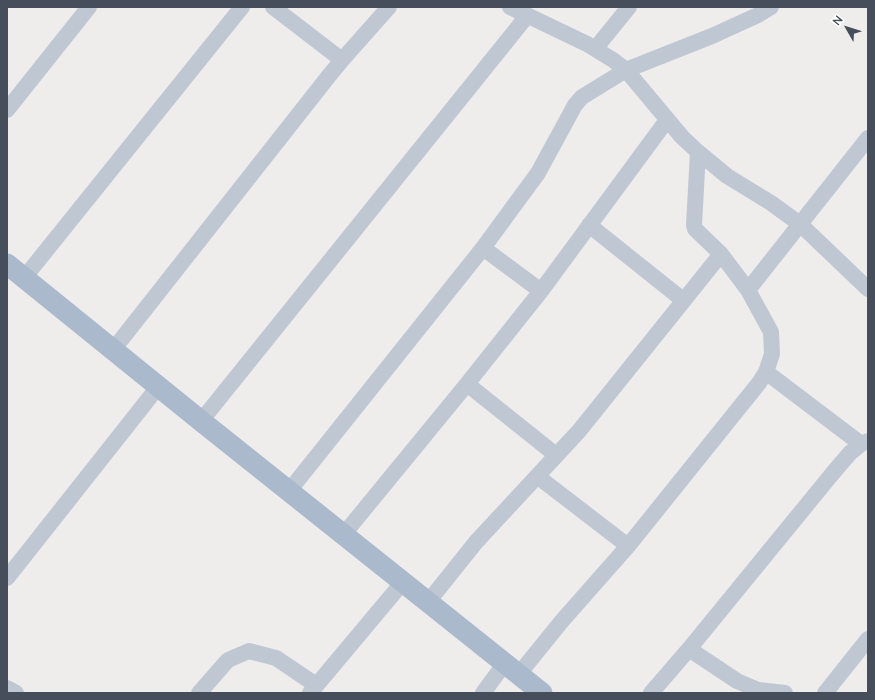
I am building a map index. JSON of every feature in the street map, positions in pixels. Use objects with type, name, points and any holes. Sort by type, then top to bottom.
[{"type":"main road","points":[[7,264],[200,421],[542,693]]},
{"type":"street","points":[[7,110],[89,7]]},
{"type":"street","points":[[24,278],[242,7]]},
{"type":"street","points":[[272,7],[342,60]]},
{"type":"street","points":[[113,350],[328,77],[389,7]]},
{"type":"street","points":[[510,7],[587,44],[626,70],[667,120],[698,152],[727,176],[771,202],[800,224],[868,289]]},
{"type":"street","points":[[595,49],[629,7]]},
{"type":"street","points":[[289,491],[483,248],[538,172],[575,105],[582,97],[626,70],[712,36],[758,15],[771,7]]},
{"type":"street","points":[[200,421],[528,16]]},
{"type":"street","points":[[344,534],[541,291],[667,120]]},
{"type":"street","points":[[748,290],[868,138]]},
{"type":"street","points":[[483,693],[512,669],[561,622],[628,546],[759,383],[766,372],[772,354],[771,332],[748,290],[721,254],[697,231],[694,226],[698,152]]},
{"type":"street","points":[[589,225],[683,300]]},
{"type":"street","points":[[483,248],[541,291]]},
{"type":"street","points":[[428,602],[476,542],[579,431],[721,254]]},
{"type":"street","points":[[651,693],[689,649],[832,474],[850,453],[865,443],[766,372]]},
{"type":"street","points":[[467,384],[556,456]]},
{"type":"street","points":[[7,578],[158,387]]},
{"type":"street","points":[[537,476],[628,546]]},
{"type":"street","points":[[199,693],[228,660],[249,651],[276,658],[313,689],[403,582]]},
{"type":"street","points":[[824,693],[868,638]]},
{"type":"street","points":[[689,649],[737,681],[758,690],[785,693]]},
{"type":"street","points":[[7,688],[16,693]]}]
